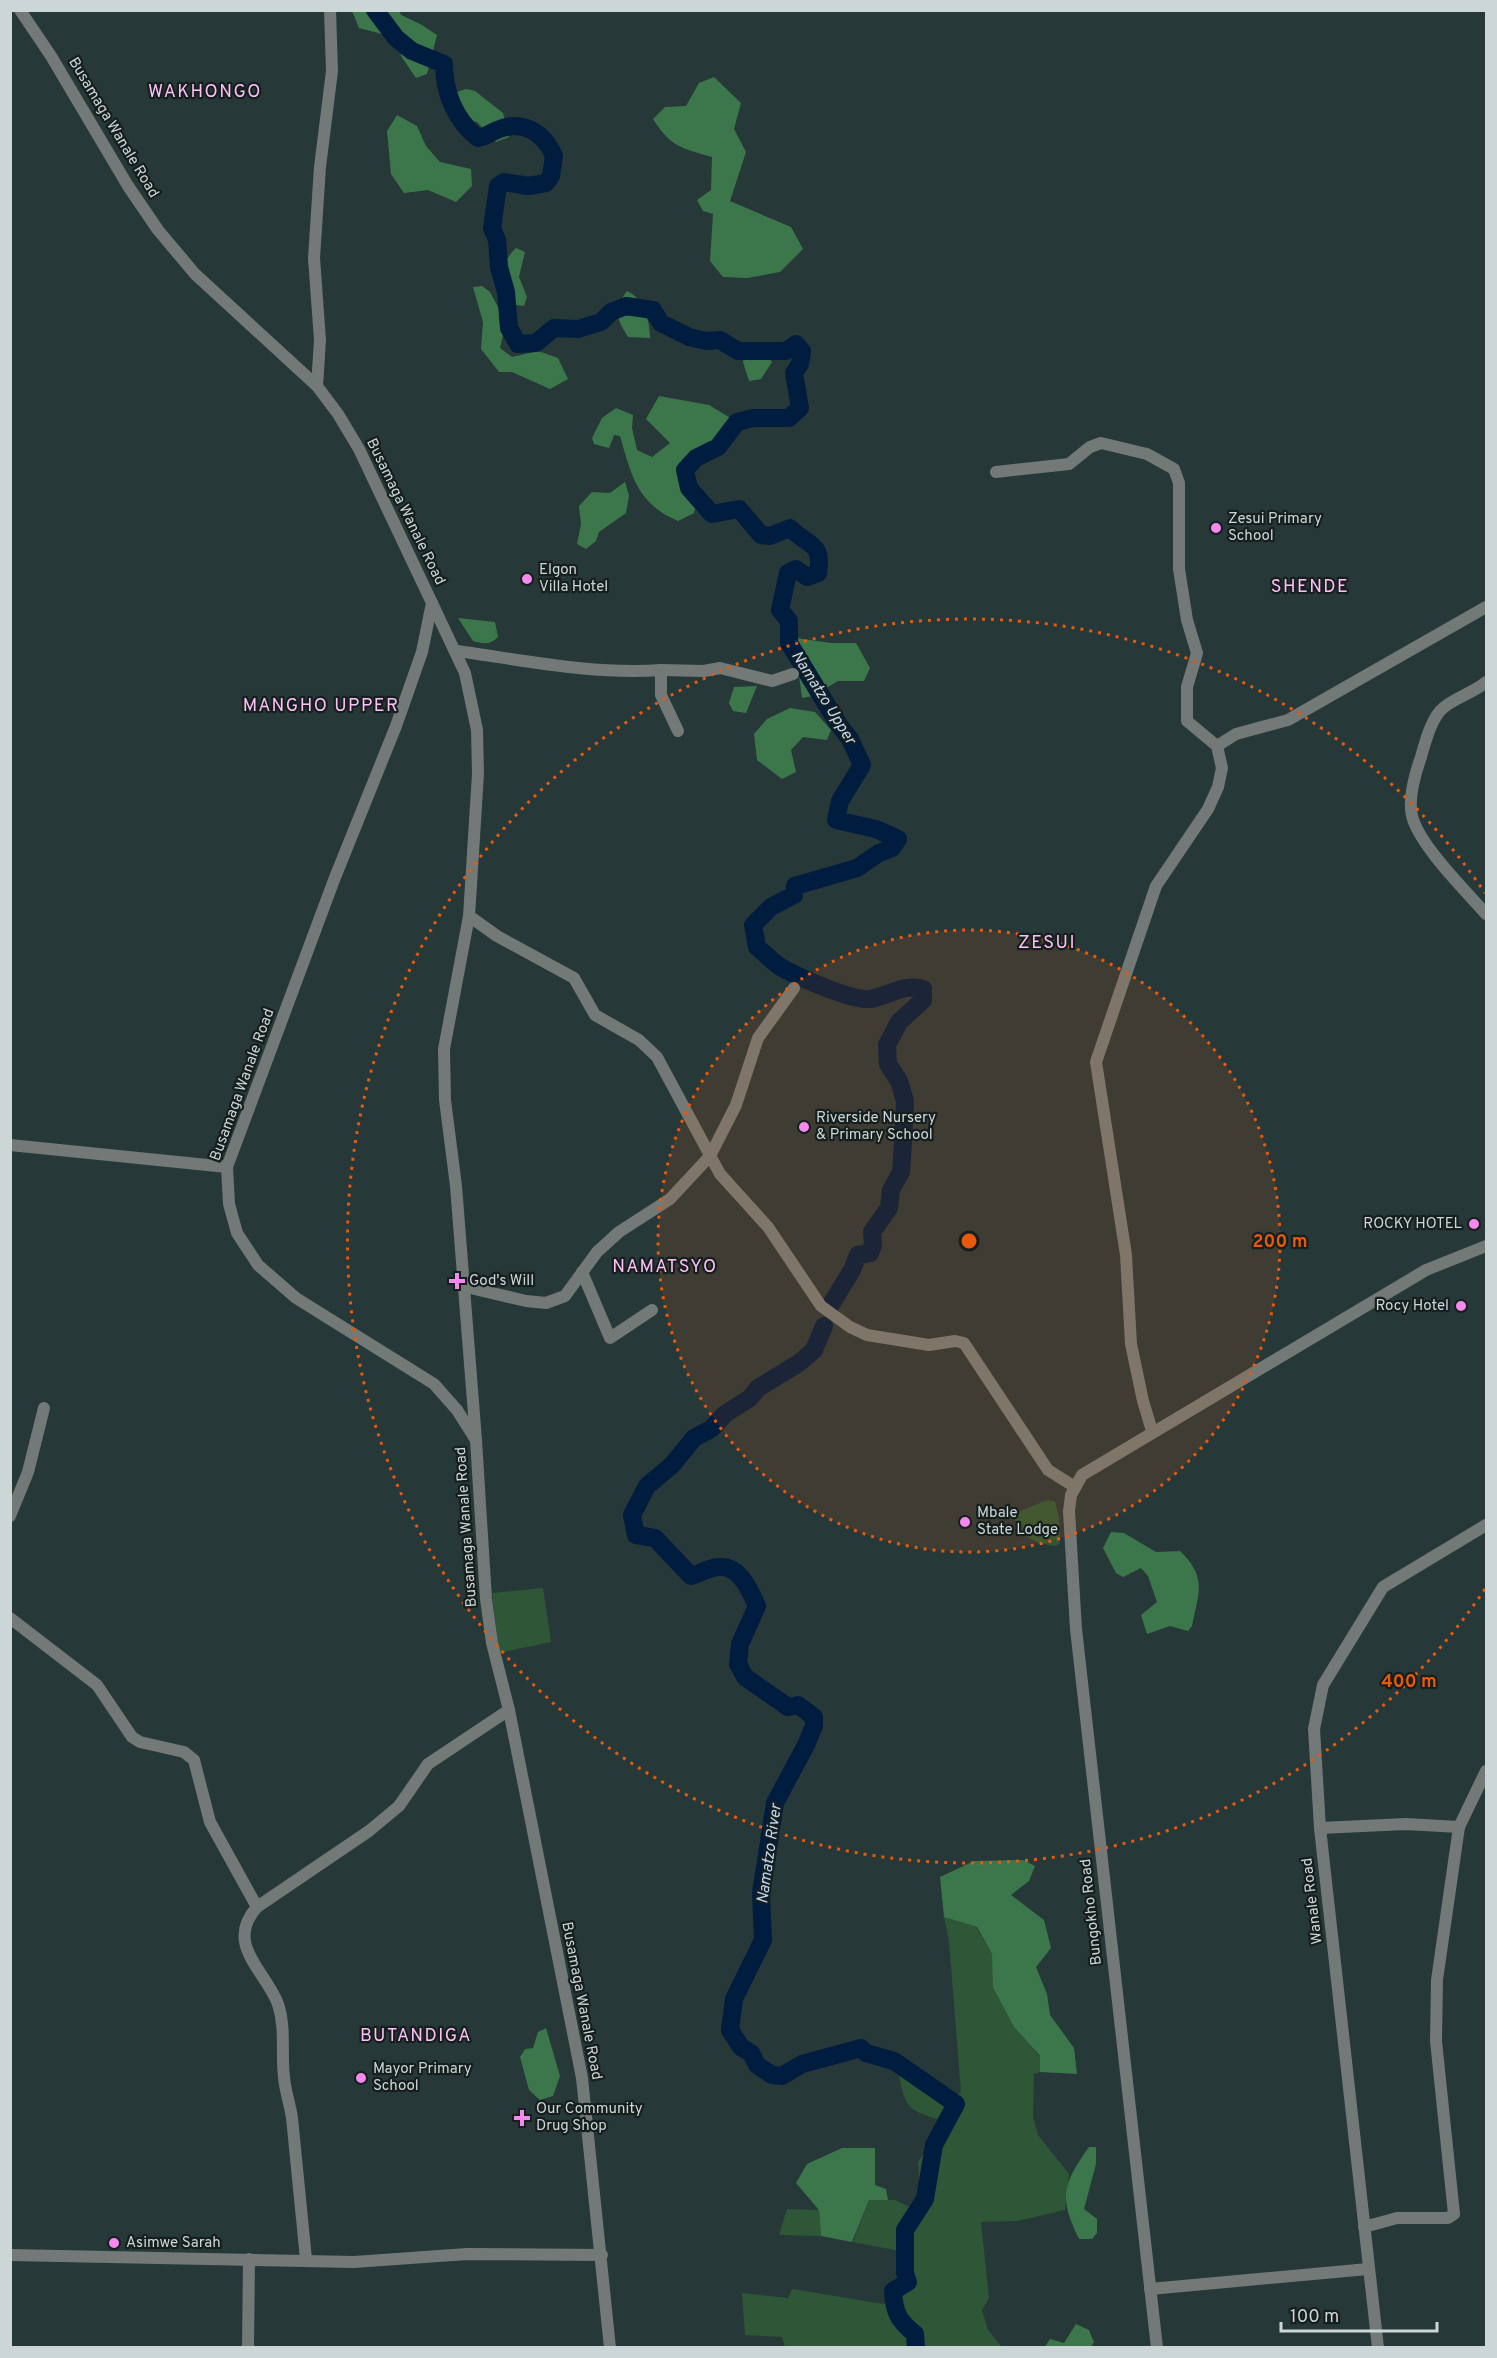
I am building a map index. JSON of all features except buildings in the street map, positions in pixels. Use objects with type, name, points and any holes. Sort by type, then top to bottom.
[{"type":"street","name":"Busamaga Wanale Road","points":[[20,10],[51,56],[128,186],[158,230],[195,273],[317,386],[358,449],[432,603],[422,652],[396,726],[334,880],[227,1167],[229,1204],[237,1233],[258,1265],[296,1298],[434,1384],[457,1410],[477,1440],[486,1599],[492,1643],[508,1710],[582,2078],[610,2348]]},
{"type":"street","points":[[317,386],[320,340],[314,258],[320,167],[332,71],[330,10]]},
{"type":"street","points":[[996,472],[1069,464],[1090,447],[1101,443],[1147,454],[1174,469],[1179,483],[1179,569],[1187,620],[1197,653],[1187,687],[1187,721],[1217,746],[1222,768],[1218,787],[1208,809],[1156,886],[1096,1062],[1126,1255],[1131,1344],[1152,1431],[1426,1270],[1486,1246]]},
{"type":"street","points":[[432,603],[457,651],[470,689],[477,730],[478,774],[469,916],[444,1048],[445,1100],[456,1186],[462,1286],[477,1440]]},
{"type":"street","points":[[1217,746],[1236,734],[1288,720],[1486,607]]},
{"type":"street","points":[[457,651],[610,670],[704,671],[720,668],[772,681],[793,674]]},
{"type":"street","points":[[661,670],[661,695],[678,731]]},
{"type":"street","points":[[1486,682],[1440,710],[1417,770],[1411,809],[1414,823],[1425,842],[1486,914]]},
{"type":"street","points":[[469,916],[497,936],[574,978],[595,1015],[648,1048],[672,1082],[710,1156],[731,1188],[761,1219],[785,1249],[820,1306],[859,1332],[875,1337],[929,1345],[955,1341],[964,1343],[1048,1470],[1075,1487]]},
{"type":"street","points":[[462,1286],[525,1301],[546,1303],[565,1296],[597,1252],[619,1232],[670,1199],[710,1156],[736,1105],[758,1038],[794,988]]},
{"type":"street","points":[[10,1145],[227,1167]]},
{"type":"street","points":[[582,1272],[610,1338],[652,1310]]},
{"type":"street","points":[[10,1516],[22,1491],[44,1408]]},
{"type":"street","name":"Bungokho Road","points":[[1152,1431],[1082,1475],[1075,1487],[1069,1511],[1076,1629],[1129,2123],[1157,2348]]},
{"type":"street","name":"Wanale Road","points":[[1378,2348],[1320,1828],[1314,1729],[1323,1685],[1383,1587],[1486,1525]]},
{"type":"street","points":[[10,1618],[97,1685],[132,1737],[140,1742],[184,1752],[194,1760],[210,1822],[257,1907]]},
{"type":"street","points":[[306,2259],[291,2115],[284,2078],[282,2022],[277,2003],[250,1957],[244,1940],[247,1919],[257,1907],[369,1831],[399,1806],[428,1764],[508,1710]]},
{"type":"street","points":[[1364,2227],[1397,2218],[1448,2218],[1454,2214],[1436,2041],[1437,1980],[1459,1827],[1486,1771]]},
{"type":"street","points":[[1320,1828],[1406,1824],[1459,1827]]},
{"type":"street","points":[[10,2255],[306,2259],[354,2262],[467,2254],[602,2255]]},
{"type":"street","points":[[248,2348],[249,2259]]},
{"type":"street","points":[[1150,2289],[1368,2269]]},
{"type":"green space","points":[[352,11],[399,11],[401,15],[437,35],[427,74],[416,78],[401,56],[403,36],[359,28]]},
{"type":"green space","points":[[714,77],[741,103],[734,129],[746,152],[730,201],[791,227],[803,249],[780,272],[747,278],[723,277],[710,261],[713,214],[703,211],[697,200],[711,190],[712,157],[671,141],[653,119],[665,107],[686,106],[699,83]]},
{"type":"green space","points":[[466,89],[475,91],[503,113],[509,137],[496,142],[477,122],[458,119],[451,94]]},
{"type":"green space","points":[[397,115],[417,126],[426,146],[440,162],[471,169],[472,186],[456,202],[428,190],[404,193],[391,174],[387,131]]},
{"type":"green space","points":[[516,248],[525,252],[519,277],[527,297],[524,306],[507,304],[504,288],[504,267],[510,254]]},
{"type":"green space","points":[[482,286],[490,292],[506,322],[500,348],[512,357],[538,351],[558,358],[568,379],[550,389],[512,372],[499,372],[481,349],[483,322],[473,287]]},
{"type":"green space","points":[[627,291],[633,294],[641,304],[649,324],[650,338],[628,337],[621,324],[618,309]]},
{"type":"green space","points":[[764,352],[772,362],[761,379],[749,381],[743,362],[745,355]]},
{"type":"green space","points":[[659,396],[709,405],[737,422],[718,447],[696,458],[686,470],[689,488],[697,501],[694,513],[678,521],[653,506],[645,497],[632,475],[620,436],[614,435],[609,448],[594,444],[592,438],[602,418],[616,408],[633,415],[632,428],[637,450],[652,457],[670,443],[646,419]]},
{"type":"green space","points":[[625,482],[629,496],[626,513],[599,532],[596,541],[586,549],[577,544],[581,524],[579,506],[592,492],[610,493]]},
{"type":"green space","points":[[458,618],[495,622],[498,637],[487,643],[473,641]]},
{"type":"green space","points":[[796,638],[831,643],[856,643],[870,668],[864,681],[838,681],[813,696],[802,698],[799,675],[789,652]]},
{"type":"green space","points":[[757,686],[746,713],[733,711],[729,703],[734,687]]},
{"type":"green space","points":[[790,708],[815,712],[831,730],[827,740],[803,737],[791,750],[796,772],[782,779],[757,760],[754,734],[767,719]]},
{"type":"green space","points":[[1047,1500],[1055,1501],[1059,1518],[1060,1543],[1056,1546],[1030,1539],[1021,1531],[1015,1518],[1020,1511]]},
{"type":"green space","points":[[1111,1532],[1124,1533],[1156,1552],[1180,1551],[1189,1560],[1198,1577],[1199,1586],[1192,1626],[1188,1631],[1170,1626],[1147,1634],[1141,1615],[1157,1602],[1148,1576],[1141,1568],[1123,1577],[1116,1573],[1103,1548]]},
{"type":"green space","points":[[543,1588],[551,1642],[499,1653],[492,1593]]},
{"type":"green space","points":[[1023,1860],[1035,1866],[1029,1881],[1011,1895],[1044,1920],[1051,1948],[1036,1967],[1047,1994],[1050,2015],[1074,2048],[1077,2074],[1040,2072],[1040,2056],[1014,2027],[993,1987],[992,1954],[977,1927],[944,1917],[940,1877],[974,1861]]},
{"type":"green space","points":[[944,1917],[976,1927],[992,1954],[1014,2027],[1040,2057],[1040,2072],[1034,2074],[1033,2117],[1038,2135],[1069,2174],[1065,2210],[1018,2221],[981,2222],[989,2298],[982,2310],[988,2330],[1002,2347],[785,2347],[782,2337],[745,2335],[742,2293],[788,2298],[792,2289],[883,2304],[893,2301],[893,2291],[903,2281],[905,2252],[853,2242],[869,2200],[895,2200],[912,2208],[920,2189],[918,2162],[933,2141],[941,2120],[922,2114],[911,2107],[904,2095],[899,2075],[927,2075],[955,2097],[961,2092],[949,1941]]},
{"type":"green space","points":[[546,2028],[560,2076],[553,2096],[540,2100],[529,2090],[520,2057],[525,2049],[533,2048],[538,2032]]},
{"type":"green space","points":[[1089,2147],[1096,2147],[1096,2164],[1084,2209],[1097,2219],[1097,2233],[1092,2239],[1079,2239],[1068,2212],[1066,2192],[1073,2172]]},
{"type":"green space","points":[[842,2148],[875,2148],[875,2185],[886,2189],[888,2200],[869,2200],[852,2242],[821,2236],[819,2210],[796,2183],[807,2164]]},
{"type":"green space","points":[[787,2209],[819,2210],[821,2236],[779,2235]]},
{"type":"green space","points":[[1076,2324],[1089,2330],[1094,2342],[1091,2347],[1045,2347],[1050,2339],[1064,2343]]},
{"type":"waterway","name":"Namatzo Upper","points":[[375,10],[396,38],[412,51],[444,64],[446,85],[452,105],[463,123],[478,138],[505,127],[522,127],[538,134],[554,156],[551,176],[546,183],[528,186],[504,182],[498,186],[492,228],[497,240],[499,267],[506,292],[509,328],[518,344],[536,343],[554,328],[578,329],[601,322],[611,312],[626,306],[653,310],[661,323],[689,337],[706,341],[720,340],[738,351],[786,351],[796,344],[802,351],[800,364],[794,373],[800,408],[789,418],[753,418],[737,422],[718,447],[696,458],[685,470],[689,488],[712,514],[739,509],[761,535],[770,536],[790,528],[816,550],[819,563],[818,573],[807,577],[796,569],[788,573],[780,610],[789,621],[789,643],[850,739],[862,765],[840,801],[836,820],[876,829],[898,839],[892,848],[879,853],[857,868],[795,886],[794,895],[771,907],[753,925],[757,947],[774,962],[828,989],[862,999],[870,999],[909,988],[923,989],[923,1000],[899,1022],[887,1045],[888,1064],[899,1081],[905,1101],[901,1172],[891,1190],[889,1208],[872,1232],[873,1245],[870,1253],[858,1255],[852,1270],[830,1306]]},
{"type":"waterway","name":"Namatzo River","points":[[824,1326],[814,1350],[799,1363],[758,1388],[750,1398],[725,1414],[711,1429],[694,1438],[672,1465],[647,1486],[632,1515],[636,1535],[655,1538],[691,1576],[712,1568],[726,1567],[733,1570],[743,1580],[757,1606],[740,1644],[738,1664],[745,1677],[788,1707],[798,1705],[814,1717],[814,1726],[806,1745],[775,1803],[761,1893],[763,1940],[734,1999],[730,2030],[741,2047],[751,2053],[757,2065],[772,2075],[782,2076],[802,2064],[861,2048],[866,2053],[894,2061],[956,2104],[934,2145],[925,2199],[905,2230],[905,2273],[908,2282],[893,2291],[896,2311],[905,2325],[915,2334],[916,2348]]},
{"type":"place","name":"Zesui Primary School","points":[[1216,528]]},
{"type":"place","name":"Elgon Villa Hotel","points":[[527,579]]},
{"type":"place","name":"Riverside Nursery & Primary School","points":[[804,1127]]},
{"type":"place","name":"ROCKY HOTEL","points":[[1474,1224]]},
{"type":"place","name":"God's Will","points":[[457,1281]]},
{"type":"place","name":"Rocy Hotel","points":[[1461,1306]]},
{"type":"place","name":"Mbale State Lodge","points":[[965,1522]]},
{"type":"place","name":"Mayor Primary School","points":[[361,2078]]},
{"type":"place","name":"Our Community Drug Shop","points":[[522,2118]]},
{"type":"place","name":"Asimwe Sarah","points":[[114,2243]]},
{"type":"district","name":"WAKHONGO","points":[[205,92]]},
{"type":"district","name":"SHENDE","points":[[1310,587]]},
{"type":"district","name":"MANGHO UPPER","points":[[321,706]]},
{"type":"district","name":"ZESUI","points":[[1047,943]]},
{"type":"district","name":"NAMATSYO","points":[[665,1267]]},
{"type":"district","name":"BUTANDIGA","points":[[416,2036]]}]
